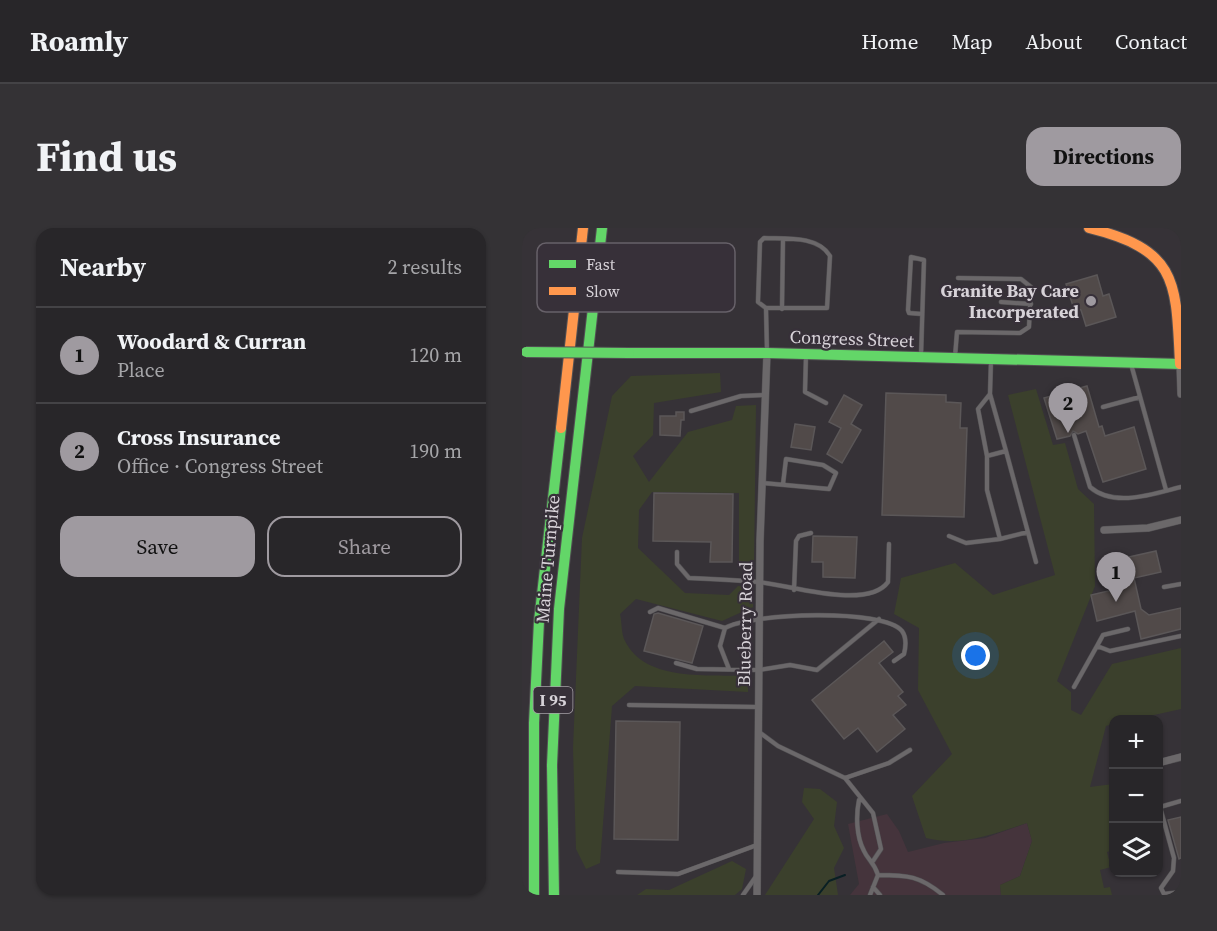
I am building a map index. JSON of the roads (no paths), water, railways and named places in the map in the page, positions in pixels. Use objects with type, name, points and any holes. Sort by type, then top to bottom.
[{"type":"main road","name":"Maine Turnpike","points":[[581,243],[583,228]]},
{"type":"main road","name":"Maine Turnpike","points":[[600,243],[602,228]]},
{"type":"main road","points":[[1089,228],[1128,237],[1150,251],[1165,267],[1176,296],[1181,364]]},
{"type":"main road","name":"Maine Turnpike","points":[[534,894],[533,754],[539,621],[574,312]]},
{"type":"main road","name":"Maine Turnpike","points":[[554,894],[553,714],[559,609],[593,312]]},
{"type":"main road","name":"Congress Street","points":[[524,352],[766,353],[1181,364]]},
{"type":"street","name":"Blueberry Road","points":[[757,895],[760,582],[766,353]]},
{"type":"street","points":[[1181,364],[1181,393]]},
{"type":"street","points":[[1104,530],[1148,528],[1181,520]]},
{"type":"street","points":[[1163,762],[1181,757]]},
{"type":"lane","points":[[764,238],[783,239],[803,239],[826,250],[830,256],[829,302],[825,309],[766,308],[758,302],[760,242],[764,238]]},
{"type":"lane","points":[[782,309],[783,239]]},
{"type":"lane","points":[[921,357],[924,260],[911,257],[908,310],[909,313],[922,314]]},
{"type":"lane","points":[[955,358],[957,332],[1020,333],[1029,327],[1031,304],[1031,286],[1021,279],[958,278]]},
{"type":"lane","points":[[1001,302],[1031,304]]},
{"type":"lane","points":[[766,308],[766,353]]},
{"type":"lane","points":[[807,354],[806,392],[826,403]]},
{"type":"lane","points":[[991,359],[990,393],[1036,562]]},
{"type":"lane","points":[[1131,363],[1166,490]]},
{"type":"lane","points":[[990,393],[978,410],[987,456],[987,490],[1000,539]]},
{"type":"lane","points":[[691,411],[741,396],[765,395]]},
{"type":"lane","points":[[1102,407],[1140,397]]},
{"type":"lane","points":[[1074,435],[1090,487],[1096,493],[1133,497],[1181,487]]},
{"type":"lane","points":[[987,456],[1006,451]]},
{"type":"lane","points":[[762,483],[828,489],[837,473],[824,465],[786,459],[783,484]]},
{"type":"lane","points":[[949,536],[966,543],[1000,539],[1028,532]]},
{"type":"lane","points":[[794,590],[796,541],[799,536],[811,533]]},
{"type":"lane","points":[[677,552],[677,564],[689,578],[760,582],[794,590],[861,594],[885,586],[888,582],[890,544]]},
{"type":"lane","points":[[1164,587],[1181,584]]},
{"type":"lane","points":[[650,612],[658,608],[725,628]]},
{"type":"lane","points":[[729,669],[720,646],[725,628],[735,622],[780,616],[879,619],[903,632],[906,642],[904,654],[894,661]]},
{"type":"lane","points":[[676,663],[697,669],[759,670],[779,665],[817,670],[879,619]]},
{"type":"lane","points":[[1074,687],[1103,635],[1128,629]]},
{"type":"lane","points":[[1096,646],[1110,651],[1181,636]]},
{"type":"lane","points":[[629,705],[759,707]]},
{"type":"lane","points":[[759,732],[778,746],[845,778],[859,799],[873,813],[881,849],[873,861]]},
{"type":"lane","points":[[845,778],[889,763],[910,750]]},
{"type":"lane","points":[[859,799],[855,816],[864,852],[873,861],[878,875],[870,895]]},
{"type":"lane","points":[[1181,801],[1160,807],[1174,858],[1173,871],[1161,884],[1162,891],[1168,894],[1181,892]]},
{"type":"lane","points":[[618,872],[678,874],[757,845]]},
{"type":"lane","points":[[743,895],[757,874]]},
{"type":"lane","points":[[878,875],[907,875],[926,882],[944,895]]},
{"type":"lane","points":[[873,887],[879,895]]},
{"type":"waterway","points":[[818,895],[829,881],[845,875]]},
{"type":"place","name":"Granite Bay Care Incorperated","points":[[1091,301]]},
{"type":"place","name":"Cross Insurance","points":[[1068,433]]},
{"type":"place","name":"Woodard & Curran","points":[[1116,602]]}]
